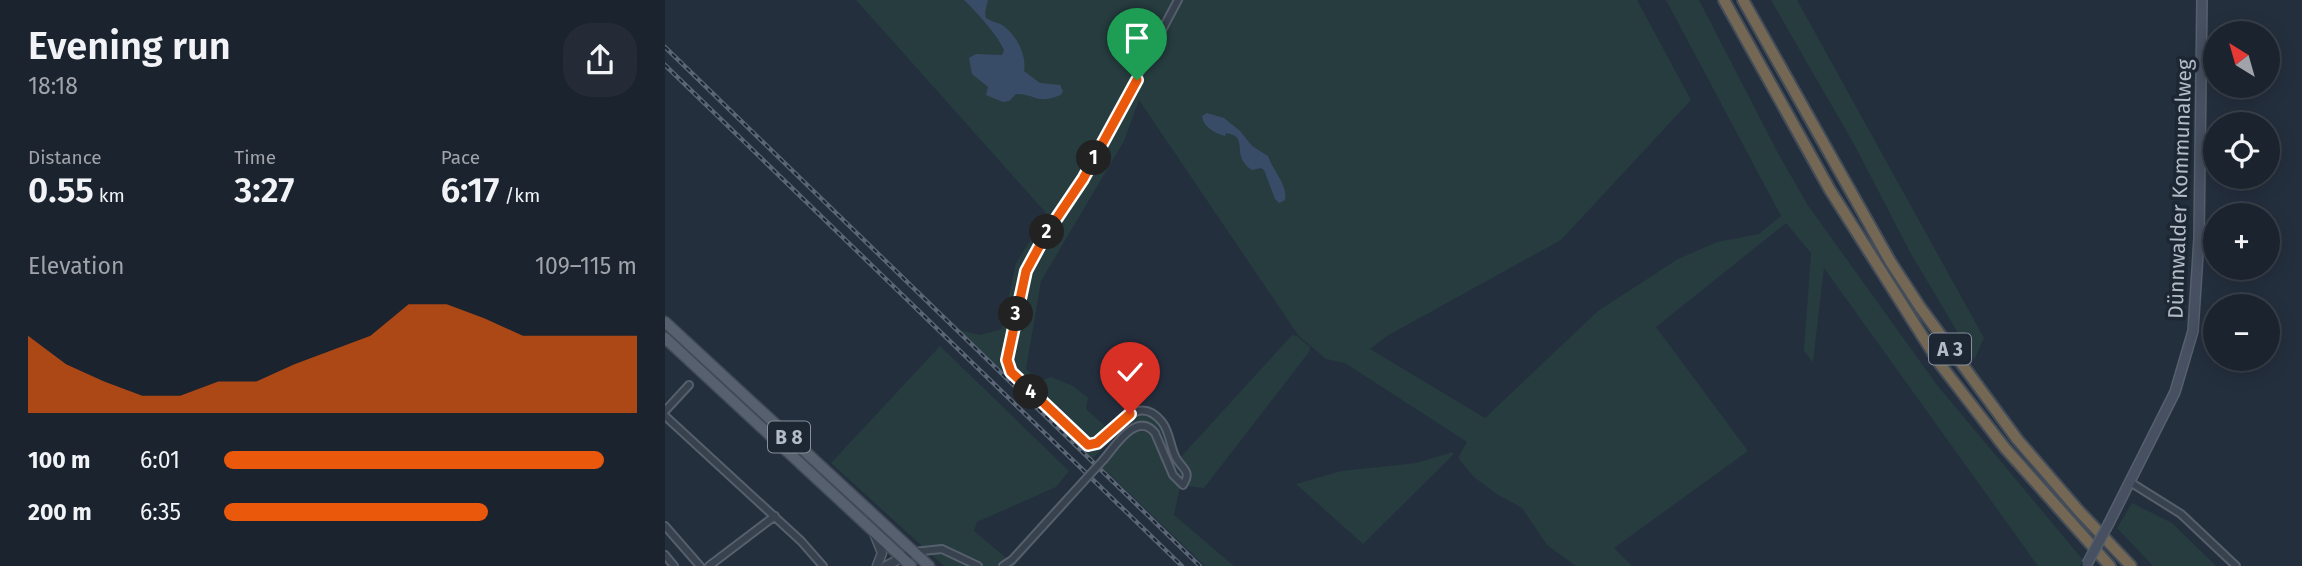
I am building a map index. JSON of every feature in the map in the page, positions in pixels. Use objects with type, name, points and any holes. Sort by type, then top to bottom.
[{"type":"highway","name":"A 3","points":[[1724,0],[1830,190],[1940,365],[2005,448],[2110,566]]},
{"type":"highway","name":"A 3","points":[[1743,0],[1890,261],[1952,353],[2017,439],[2131,566]]},
{"type":"main road","name":"Dünnwalder Kommunalweg","points":[[2087,565],[2175,393],[2193,331],[2199,239],[2202,0]]},
{"type":"main road","name":"B 8","points":[[665,322],[929,566]]},
{"type":"main road","name":"B 8","points":[[665,338],[911,566]]},
{"type":"street","points":[[1003,566],[1012,560],[1132,428],[1144,425],[1151,428],[1176,479],[1183,485],[1188,477],[1187,469],[1175,457],[1165,427],[1156,416],[1143,412],[1130,414],[1097,443],[1088,445],[1011,372],[1007,360],[1024,278],[1036,250],[1083,179],[1178,0]]},
{"type":"street","points":[[689,385],[665,414],[801,541],[823,566]]},
{"type":"street","points":[[2130,482],[2181,513],[2236,566]]},
{"type":"street","points":[[709,566],[775,516]]},
{"type":"street","points":[[665,526],[700,566]]},
{"type":"street","points":[[873,531],[882,553],[877,566]]},
{"type":"street","points":[[886,566],[913,552],[942,549],[978,566]]},
{"type":"street","points":[[665,555],[674,566]]},
{"type":"green space","points":[[856,0],[1637,0],[1691,100],[1561,240],[1387,336],[1370,349],[1485,418],[1598,311],[1678,259],[1717,242],[1759,234],[1781,216],[1666,0],[1699,0],[1807,204],[1937,385],[2083,560],[2080,566],[2038,566],[1824,268],[1813,362],[1804,351],[1811,253],[1786,223],[1656,327],[1748,451],[1614,548],[1632,566],[1576,566],[1547,545],[1522,508],[1498,495],[1474,477],[1458,458],[1467,442],[1345,363],[1326,359],[1298,335],[1139,100],[1124,141],[1041,281],[1026,369],[1040,381],[1051,377],[1073,386],[1088,398],[1086,409],[1106,427],[1124,413],[1154,419],[1162,427],[1171,455],[1186,472],[1180,475],[1169,458],[1160,433],[1147,422],[1128,423],[1092,459],[959,330],[980,335],[1002,329],[1016,263],[1047,214]]},
{"type":"green space","points":[[1771,0],[1797,0],[1984,338],[1974,360],[1910,252],[1855,146]]},
{"type":"green space","points":[[1292,335],[1310,347],[1309,352],[1204,488],[1188,486],[1190,471],[1180,458]]},
{"type":"green space","points":[[940,346],[1069,471],[1056,487],[977,522],[974,531],[1016,566],[944,566],[831,463]]},
{"type":"green space","points":[[1139,427],[1153,436],[1172,478],[1180,487],[1174,515],[1234,566],[1205,566],[1101,466],[1127,436]]},
{"type":"green space","points":[[1453,452],[1363,544],[1296,484],[1341,471],[1416,463]]},
{"type":"green space","points":[[2132,503],[2172,523],[2216,566],[2153,566],[2117,528]]},
{"type":"water","points":[[964,0],[988,0],[986,18],[1002,25],[1016,39],[1024,58],[1024,71],[1040,83],[1060,85],[1063,91],[1061,95],[1041,99],[1016,94],[1009,101],[1003,102],[986,95],[988,87],[972,74],[969,58],[976,54],[1002,55],[1004,50],[992,31]]},
{"type":"water","points":[[1207,113],[1224,118],[1240,131],[1252,146],[1268,156],[1282,183],[1285,200],[1279,203],[1275,199],[1264,170],[1252,170],[1245,164],[1237,138],[1226,133],[1225,136],[1221,135],[1207,126],[1202,116]]},
{"type":"railway","points":[[665,47],[1200,566]]},
{"type":"railway","points":[[665,65],[1182,566]]},
{"type":"route","points":[[1130,414],[1097,443],[1088,445],[1011,372],[1007,360],[1026,271],[1036,250],[1083,179],[1137,80]]}]
